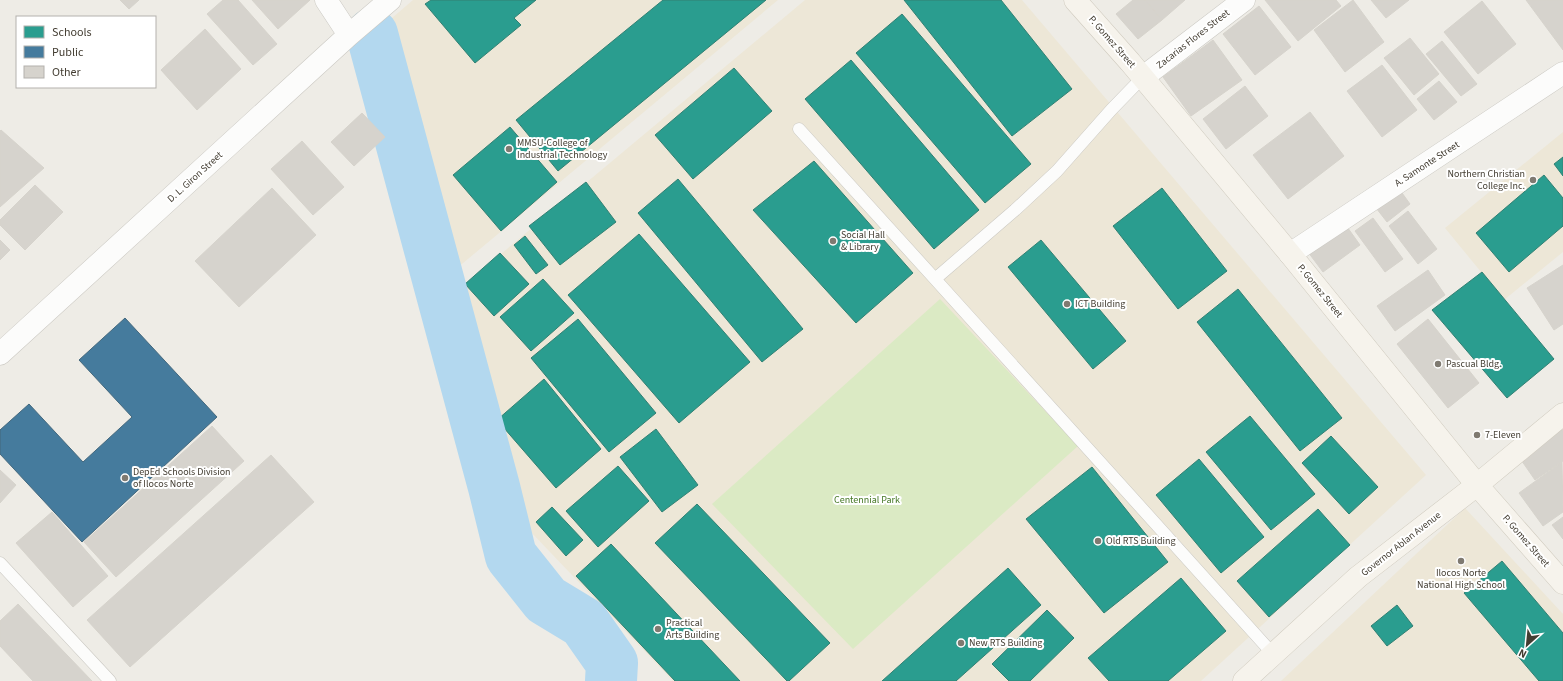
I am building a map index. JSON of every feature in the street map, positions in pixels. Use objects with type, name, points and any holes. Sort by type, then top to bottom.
[{"type":"main road","name":"P. Gomez Street","points":[[1075,0],[1290,254],[1477,485],[1563,583]]},
{"type":"main road","name":"Governor Ablan Avenue","points":[[1244,681],[1358,577],[1477,485],[1563,414]]},
{"type":"street","points":[[326,0],[349,35]]},
{"type":"street","name":"D. L. Giron Street","points":[[0,354],[349,35],[390,0]]},
{"type":"street","name":"Zacarias Flores Street","points":[[1142,78],[1244,0]]},
{"type":"street","name":"A. Samonte Street","points":[[1290,254],[1563,73]]},
{"type":"lane","points":[[935,279],[1015,210],[1057,170],[1142,78]]},
{"type":"lane","points":[[799,129],[1274,654]]},
{"type":"lane","points":[[0,563],[110,681]]},
{"type":"shaded area","name":"MMSU-College of Industrial Technology","points":[[413,0],[778,0],[450,274],[385,24]]},
{"type":"shaded area","points":[[805,0],[1022,0],[1426,475],[1201,681],[673,681],[509,509],[465,284]]},
{"type":"shaded area","name":"Northern Christian College Inc.","points":[[1563,132],[1563,252],[1504,300],[1445,228]]},
{"type":"shaded area","name":"Ilocos Norte National High School","points":[[1465,508],[1563,614],[1563,681],[1281,681]]},
{"type":"green space","name":"Centennial Park","points":[[940,299],[1078,446],[853,649],[712,504]]},
{"type":"building: Schools","points":[[431,0],[536,0],[514,18],[521,25],[475,63],[425,4]]},
{"type":"building: Schools","points":[[663,0],[766,0],[558,171],[516,120]]},
{"type":"building: Schools","points":[[904,0],[1001,0],[1072,89],[1012,136]]},
{"type":"building: Schools","points":[[902,14],[1031,164],[985,203],[856,53]]},
{"type":"building: Schools","points":[[851,60],[979,210],[934,249],[805,99]]},
{"type":"building: Schools","points":[[734,68],[772,111],[693,179],[655,135]]},
{"type":"building: Schools","points":[[510,127],[557,182],[501,231],[453,175]]},
{"type":"building: Schools","points":[[1563,157],[1563,176],[1554,164]]},
{"type":"building: Schools","name":"Social Hall & Library","points":[[814,161],[913,273],[856,323],[753,210]]},
{"type":"building: Schools","points":[[1544,175],[1563,198],[1563,226],[1509,272],[1476,233]]},
{"type":"building: Schools","points":[[678,179],[803,329],[762,362],[638,213]]},
{"type":"building: Schools","points":[[586,182],[616,222],[560,265],[529,226]]},
{"type":"building: Schools","points":[[1162,188],[1227,271],[1178,309],[1113,226]]},
{"type":"building: Schools","points":[[639,234],[750,362],[679,423],[568,295]]},
{"type":"building: Schools","points":[[525,236],[548,265],[536,274],[514,245]]},
{"type":"building: Schools","name":"ICT Building","points":[[1041,240],[1126,341],[1093,369],[1008,267]]},
{"type":"building: Schools","points":[[500,253],[529,284],[494,316],[465,284]]},
{"type":"building: Schools","points":[[1482,272],[1554,359],[1507,398],[1432,310]]},
{"type":"building: Schools","points":[[543,279],[574,313],[531,351],[500,317]]},
{"type":"building: Schools","points":[[1238,289],[1342,418],[1300,451],[1197,322]]},
{"type":"building: Schools","points":[[578,319],[656,413],[609,452],[531,358]]},
{"type":"building: Schools","points":[[544,379],[601,449],[556,488],[497,420]]},
{"type":"building: Schools","points":[[1250,416],[1315,494],[1271,530],[1206,452]]},
{"type":"building: Schools","points":[[656,429],[698,485],[662,512],[620,457]]},
{"type":"building: Schools","points":[[1331,436],[1378,487],[1349,514],[1302,463]]},
{"type":"building: Schools","points":[[1199,459],[1264,537],[1221,573],[1156,495]]},
{"type":"building: Schools","points":[[618,466],[649,501],[598,547],[566,511]]},
{"type":"building: Schools","name":"Old RTS Building","points":[[1092,467],[1168,562],[1104,613],[1026,519]]},
{"type":"building: Schools","points":[[697,504],[830,643],[789,681],[787,681],[655,543]]},
{"type":"building: Schools","points":[[552,507],[583,540],[566,556],[536,522]]},
{"type":"building: Schools","points":[[1318,509],[1350,545],[1269,617],[1237,581]]},
{"type":"building: Schools","name":"Practical Arts Building","points":[[611,544],[740,681],[675,681],[576,576]]},
{"type":"building: Schools","points":[[1502,561],[1563,633],[1563,681],[1539,681],[1464,593]]},
{"type":"building: Schools","name":"New RTS Building","points":[[1008,568],[1041,605],[956,681],[882,681]]},
{"type":"building: Schools","points":[[1181,578],[1226,631],[1168,681],[1109,681],[1088,658]]},
{"type":"building: Schools","points":[[1397,605],[1413,626],[1387,646],[1371,626]]},
{"type":"building: Schools","points":[[1047,610],[1074,638],[1030,681],[1009,681],[992,664]]},
{"type":"building: Public","points":[[125,318],[217,417],[82,542],[0,454],[0,430],[29,404],[83,462],[132,417],[79,360]]},
{"type":"building: Other","points":[[120,0],[139,0],[129,9]]},
{"type":"building: Other","points":[[223,0],[238,0],[277,44],[253,65],[207,14]]},
{"type":"building: Other","points":[[252,0],[310,0],[278,29]]},
{"type":"building: Other","points":[[1133,0],[1145,0],[1162,20],[1138,39],[1116,14]]},
{"type":"building: Other","points":[[1145,0],[1185,0],[1162,20]]},
{"type":"building: Other","points":[[1265,0],[1336,0],[1341,6],[1298,41]]},
{"type":"building: Other","points":[[1353,0],[1384,42],[1345,72],[1314,30]]},
{"type":"building: Other","points":[[1371,0],[1409,0],[1386,18]]},
{"type":"building: Other","points":[[1526,0],[1563,0],[1563,50]]},
{"type":"building: Other","points":[[1482,1],[1516,44],[1478,74],[1444,32]]},
{"type":"building: Other","points":[[1259,6],[1291,47],[1255,75],[1223,34]]},
{"type":"building: Other","points":[[205,29],[241,69],[197,110],[161,70]]},
{"type":"building: Other","points":[[1410,38],[1439,74],[1414,95],[1384,58]]},
{"type":"building: Other","points":[[1213,40],[1242,80],[1191,116],[1163,77]]},
{"type":"building: Other","points":[[1442,41],[1477,84],[1461,96],[1426,54]]},
{"type":"building: Other","points":[[1382,65],[1417,110],[1382,137],[1347,91]]},
{"type":"building: Other","points":[[1439,81],[1457,102],[1434,120],[1417,99]]},
{"type":"building: Other","points":[[1245,86],[1268,116],[1226,149],[1203,119]]},
{"type":"building: Other","points":[[1310,112],[1344,156],[1288,199],[1253,155]]},
{"type":"building: Other","points":[[362,113],[385,137],[354,166],[331,142]]},
{"type":"building: Other","points":[[1,130],[44,168],[0,207],[0,131]]},
{"type":"building: Other","points":[[302,141],[344,187],[313,215],[271,169]]},
{"type":"building: Other","points":[[35,185],[63,212],[25,250],[0,225],[0,220]]},
{"type":"building: Other","points":[[1397,186],[1410,204],[1387,222],[1373,204]]},
{"type":"building: Other","points":[[272,188],[316,235],[239,307],[195,261]]},
{"type":"building: Other","points":[[1408,211],[1437,249],[1418,264],[1389,226]]},
{"type":"building: Other","points":[[1373,218],[1403,259],[1385,272],[1355,231]]},
{"type":"building: Other","points":[[1345,224],[1360,245],[1323,272],[1308,252]]},
{"type":"building: Other","points":[[0,240],[10,250],[0,260]]},
{"type":"building: Other","points":[[1563,265],[1563,324],[1554,330],[1527,288]]},
{"type":"building: Other","points":[[1428,270],[1445,295],[1395,331],[1377,306]]},
{"type":"building: Other","name":"Pascual Bldg.","points":[[1428,319],[1479,383],[1448,408],[1397,344]]},
{"type":"building: Other","points":[[1559,425],[1563,431],[1563,461],[1535,480],[1517,454]]},
{"type":"building: Other","points":[[212,426],[244,461],[116,577],[84,542]]},
{"type":"building: Other","points":[[271,455],[314,502],[130,667],[87,620]]},
{"type":"building: Other","points":[[1562,462],[1563,512],[1543,526],[1519,493]]},
{"type":"building: Other","points":[[0,470],[16,485],[0,503]]},
{"type":"building: Other","points":[[52,512],[108,576],[73,607],[16,543]]},
{"type":"building: Other","points":[[1563,517],[1563,539],[1552,525]]},
{"type":"building: Other","points":[[18,604],[92,681],[33,681],[0,646],[0,621]]},
{"type":"waterway","points":[[372,34],[494,487],[511,556],[546,600],[584,623],[612,663],[611,681]]},
{"type":"place","name":"MMSU-College of Industrial Technology","points":[[509,149]]},
{"type":"place","name":"Northern Christian College Inc.","points":[[1533,180]]},
{"type":"place","name":"Social Hall & Library","points":[[833,241]]},
{"type":"place","name":"ICT Building","points":[[1067,304]]},
{"type":"place","name":"Pascual Bldg.","points":[[1438,364]]},
{"type":"place","name":"7-Eleven","points":[[1477,435]]},
{"type":"place","name":"DepEd Schools Division of Ilocos Norte","points":[[125,478]]},
{"type":"place","name":"Old RTS Building","points":[[1098,541]]},
{"type":"place","name":"Ilocos Norte National High School","points":[[1461,561]]},
{"type":"place","name":"Practical Arts Building","points":[[658,629]]},
{"type":"place","name":"New RTS Building","points":[[961,643]]}]
